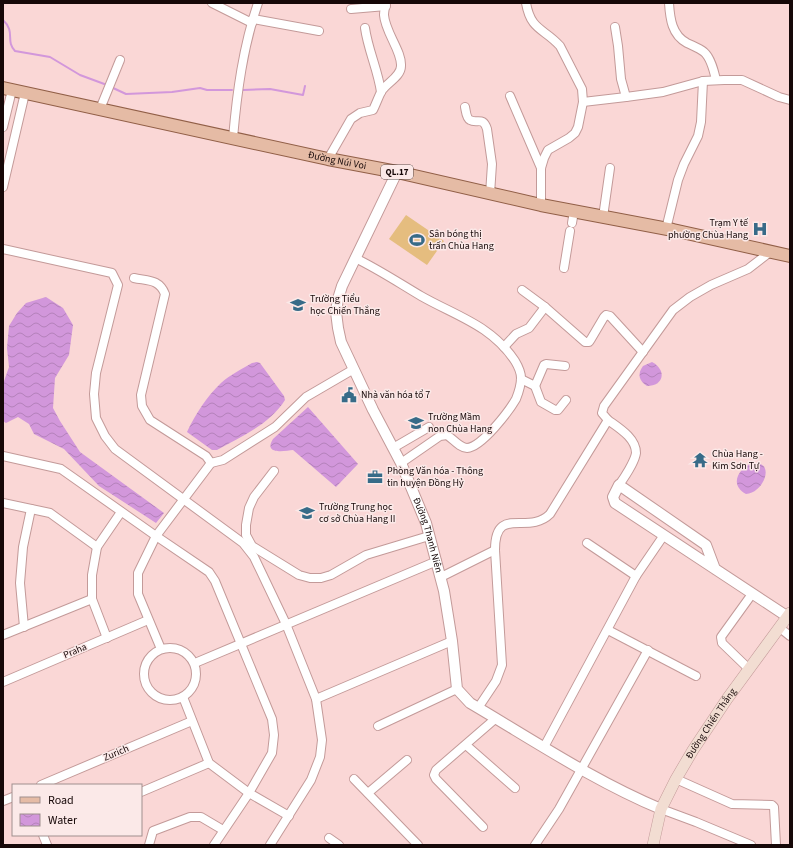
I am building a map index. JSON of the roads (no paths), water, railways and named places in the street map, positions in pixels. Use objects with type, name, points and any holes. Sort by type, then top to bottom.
[{"type":"main road","name":"Đường Núi Voi","points":[[8,89],[542,204],[572,222],[603,217],[790,256]]},
{"type":"main road","name":"Đường Chiến Thắng","points":[[653,845],[661,809],[676,779],[749,669],[789,615]]},
{"type":"street","points":[[212,3],[252,21],[319,31]]},
{"type":"street","points":[[233,138],[241,67],[258,3]]},
{"type":"street","points":[[526,3],[530,19],[535,26],[555,40],[560,46],[582,89],[583,102],[578,127],[575,133],[548,150],[544,158],[541,168],[542,204]]},
{"type":"street","points":[[673,3],[669,3],[669,15],[672,25],[678,35],[685,42],[706,54],[713,67],[716,80]]},
{"type":"street","points":[[328,158],[351,119],[360,113],[373,110],[381,92],[396,76],[401,66],[400,58],[388,31],[384,16],[386,4],[351,9]]},
{"type":"street","points":[[615,27],[621,79],[626,97]]},
{"type":"street","points":[[365,28],[366,39],[379,79],[381,92]]},
{"type":"street","points":[[100,109],[120,60]]},
{"type":"street","points":[[583,102],[663,92],[703,81],[716,80],[742,80],[779,97],[790,100]]},
{"type":"street","points":[[666,229],[678,180],[698,136],[701,122],[703,81]]},
{"type":"street","points":[[3,127],[8,89]]},
{"type":"street","points":[[3,187],[25,93]]},
{"type":"street","points":[[510,96],[541,168]]},
{"type":"street","points":[[465,107],[470,120],[482,121],[485,124],[492,164],[490,194]]},
{"type":"street","points":[[603,217],[610,168]]},
{"type":"street","name":"Đường Thanh Niên","points":[[397,172],[342,286],[336,312],[341,342],[400,463],[426,523],[441,577],[452,640],[457,689]]},
{"type":"street","points":[[564,268],[572,222]]},
{"type":"street","points":[[3,249],[112,273],[118,285],[96,374],[94,394],[96,418],[105,436],[115,449],[243,542],[254,556],[286,624],[316,700],[322,740],[320,757],[312,780],[270,845]]},
{"type":"street","points":[[770,252],[748,269],[711,285],[690,297],[673,310],[604,406],[602,413],[608,420],[631,439],[636,454],[613,497],[615,503],[752,594],[789,615]]},
{"type":"street","points":[[355,258],[373,266],[422,296],[479,326],[504,347],[515,362],[521,379],[516,399],[497,426],[474,446],[468,448],[462,447],[447,435],[440,436],[400,463]]},
{"type":"street","points":[[134,278],[157,283],[162,286],[164,294],[141,395],[142,406],[150,420],[206,456],[211,463]]},
{"type":"street","points":[[522,290],[545,307],[585,342],[589,342],[606,314],[610,316],[643,352]]},
{"type":"street","points":[[504,347],[516,334],[529,328],[545,307]]},
{"type":"street","points":[[535,386],[544,365],[565,366]]},
{"type":"street","points":[[161,649],[138,594],[138,573],[156,536],[183,498],[211,463],[223,460],[275,427],[306,397],[354,369]]},
{"type":"street","points":[[521,379],[535,386],[541,402],[555,410],[558,410],[566,400]]},
{"type":"street","points":[[478,708],[496,681],[502,665],[495,540],[497,532],[501,526],[511,523],[535,523],[544,520],[550,514],[608,420]]},
{"type":"street","points":[[392,448],[429,427]]},
{"type":"street","points":[[3,456],[61,469],[209,572],[215,581],[272,719],[274,735],[272,754],[249,793],[214,845]]},
{"type":"street","points":[[274,471],[254,497],[249,508],[246,535],[252,546],[299,575],[310,578],[321,578],[331,575],[366,555],[429,536]]},
{"type":"street","points":[[619,485],[706,545],[715,569]]},
{"type":"street","points":[[3,503],[50,513],[97,547]]},
{"type":"street","points":[[24,627],[20,583],[23,547],[31,509]]},
{"type":"street","points":[[106,638],[92,599],[92,575],[97,547],[121,512]]},
{"type":"street","points":[[544,747],[636,576],[664,535]]},
{"type":"street","points":[[586,543],[636,576]]},
{"type":"street","points":[[441,577],[496,550]]},
{"type":"street","points":[[195,663],[437,561]]},
{"type":"street","points":[[749,669],[722,643],[721,637],[752,594]]},
{"type":"street","points":[[3,635],[92,599]]},
{"type":"street","name":"Praha","points":[[3,682],[148,620]]},
{"type":"street","points":[[780,628],[790,636]]},
{"type":"street","points":[[608,630],[696,676]]},
{"type":"street","points":[[316,700],[452,640]]},
{"type":"street","points":[[169,647],[177,648],[190,656],[195,663],[197,671],[195,682],[189,693],[183,698],[165,700],[156,697],[145,683],[145,667],[148,659],[161,649],[169,647]]},
{"type":"street","points":[[535,845],[559,809],[582,770],[648,650]]},
{"type":"street","points":[[378,726],[457,689],[463,697],[495,719],[613,788],[751,845]]},
{"type":"street","points":[[183,698],[209,764],[249,793],[289,816]]},
{"type":"street","points":[[483,828],[436,779],[434,775],[436,770],[495,719]]},
{"type":"street","name":"Zurich","points":[[43,784],[192,721]]},
{"type":"street","points":[[466,745],[516,788]]},
{"type":"street","points":[[368,793],[407,760]]},
{"type":"street","points":[[142,792],[209,764]]},
{"type":"street","points":[[354,779],[418,845]]},
{"type":"street","points":[[676,779],[732,804],[772,805],[774,807],[776,845]]},
{"type":"street","points":[[149,845],[153,831],[190,817],[201,817],[223,830]]},
{"type":"street","points":[[329,838],[338,845]]},
{"type":"water","points":[[46,297],[63,308],[73,325],[69,355],[55,378],[53,408],[80,452],[164,513],[156,523],[99,486],[64,449],[34,434],[29,424],[18,417],[6,423],[3,421],[3,384],[9,367],[7,348],[9,326],[17,313],[26,303]]},
{"type":"water","points":[[652,362],[660,369],[662,377],[657,383],[647,386],[641,380],[640,372],[643,366]]},
{"type":"water","points":[[252,363],[260,363],[284,396],[285,400],[279,409],[263,423],[245,435],[217,450],[212,450],[187,432],[202,406],[216,388],[232,375]]},
{"type":"water","points":[[308,407],[358,464],[336,487],[293,450],[276,451],[271,448],[273,439]]},
{"type":"water","points":[[753,463],[760,464],[764,467],[766,472],[765,477],[758,488],[746,494],[738,486],[738,477],[743,469]]},
{"type":"waterway","points":[[3,20],[9,28],[11,44],[15,51],[50,57],[80,75],[107,85]]},
{"type":"waterway","points":[[243,90],[270,89],[303,95],[305,86]]},
{"type":"waterway","points":[[111,87],[126,94],[172,92],[200,88],[207,90],[232,90]]},
{"type":"place","name":"Trạm Y tế phường Chùa Hang","points":[[760,229]]},
{"type":"place","name":"Sân bóng thị trấn Chùa Hang","points":[[417,240]]},
{"type":"place","name":"Trường Tiểu học Chiến Thắng","points":[[298,305]]},
{"type":"place","name":"Nhà văn hóa tổ 7","points":[[349,395]]},
{"type":"place","name":"Trường Mầm non Chùa Hang","points":[[416,423]]},
{"type":"place","name":"Chùa Hang - Kim Sơn Tự","points":[[700,460]]},
{"type":"place","name":"Phòng Văn hóa - Thông tin huyện Đồng Hỷ","points":[[375,477]]},
{"type":"place","name":"Trường Trung học cơ sở Chùa Hang II","points":[[307,513]]}]
